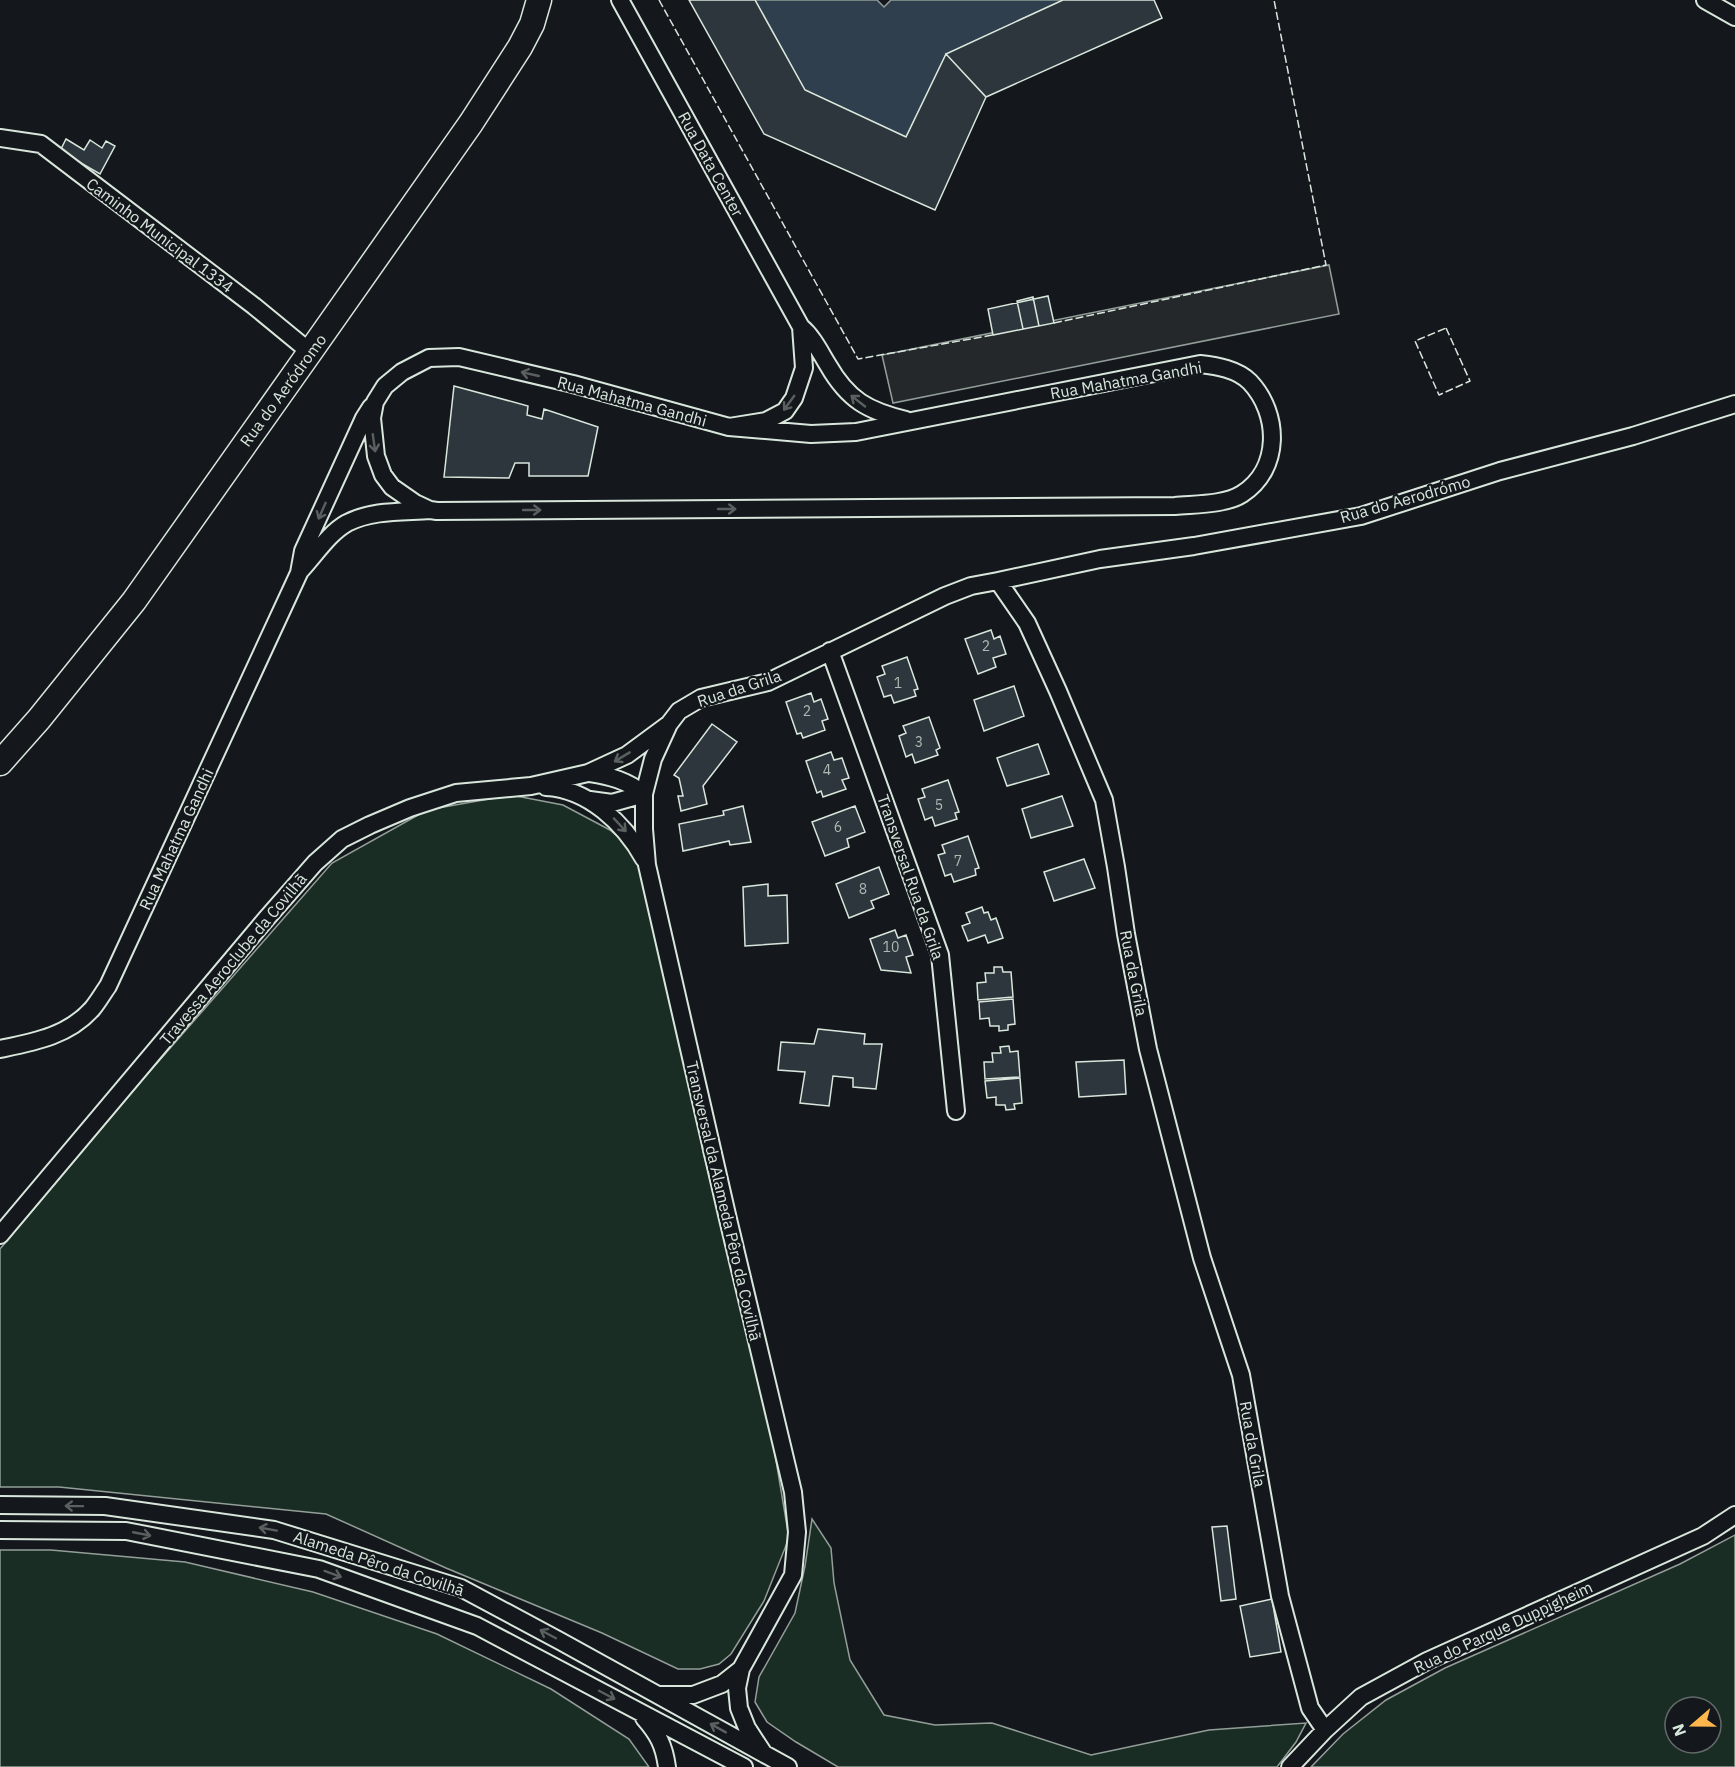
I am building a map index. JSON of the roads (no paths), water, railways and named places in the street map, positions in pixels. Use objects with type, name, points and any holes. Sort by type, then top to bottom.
[{"type":"main road","name":"Rua do Aeródromo","points":[[0,763],[39,719],[134,601],[310,352],[477,114],[520,47],[532,24],[539,0]]},
{"type":"street","name":"Rua Data Center","points":[[620,0],[801,327],[809,334],[835,377],[853,398],[868,408],[912,421]]},
{"type":"street","points":[[1705,0],[1735,17]]},
{"type":"street","name":"Caminho Municipal 1334","points":[[0,138],[41,144],[254,306],[310,352]]},
{"type":"street","name":"Rua Data Center","points":[[729,426],[766,421],[784,411],[794,398],[804,369],[801,327]]},
{"type":"street","name":"Rua Mahatma Gandhi","points":[[0,1049],[37,1042],[74,1025],[92,1009],[108,986],[299,573],[303,551],[364,418],[385,386],[402,372],[429,358],[459,357],[573,384],[729,426],[811,434],[856,432],[1200,364],[1224,366],[1249,381],[1266,402],[1273,428],[1270,454],[1259,481],[1240,495],[1218,502],[1185,505],[430,510],[371,514],[346,523],[327,540],[299,573]]},
{"type":"street","name":"Rua Mahatma Gandhi","points":[[375,402],[372,418],[373,440],[383,475],[392,487],[406,498],[430,510]]},
{"type":"street","name":"Rua do Aerodrómo","points":[[998,581],[1100,560],[1194,546],[1361,516],[1500,471],[1633,436],[1735,404]]},
{"type":"street","name":"Rua da Grila","points":[[669,724],[679,711],[701,698],[768,682],[945,596],[971,586],[998,581],[1027,623],[1104,800],[1148,1049],[1202,1258],[1240,1375],[1280,1596],[1310,1708],[1325,1730]]},
{"type":"street","name":"Transversal Rua da Grila","points":[[830,651],[940,955],[956,1111]]},
{"type":"street","name":"Travessa Aeroclube da Covilhã","points":[[0,1235],[287,895],[315,863],[342,839],[410,808],[456,793],[531,786],[588,773],[627,755],[669,724]]},
{"type":"street","name":"Transversal da Alameda Pêro da Covilhã","points":[[669,724],[652,759],[644,794],[647,865],[793,1492],[797,1532],[793,1575],[741,1669],[737,1688],[739,1708],[747,1728],[764,1754]]},
{"type":"street","name":"Travessa Aeroclube da Covilhã","points":[[588,773],[612,776],[644,794]]},
{"type":"street","name":"Travessa Aeroclube da Covilhã","points":[[531,786],[560,788],[587,800],[612,817],[629,835],[647,865]]},
{"type":"street","name":"Travessa Aeroclube da Covilhã","points":[[587,800],[612,803],[644,794]]},
{"type":"street","name":"Alameda Pêro da Covilhã","points":[[0,1505],[105,1506],[274,1530],[461,1588],[788,1767]]},
{"type":"street","name":"Rua do Parque Duppigheim","points":[[1290,1767],[1361,1697],[1427,1661],[1703,1536],[1735,1515]]},
{"type":"street","name":"Alameda Pêro da Covilhã","points":[[0,1530],[126,1531],[319,1569],[477,1626],[744,1767]]},
{"type":"street","name":"Transversal da Alameda Pêro da Covilhã","points":[[658,1695],[693,1695],[722,1684],[741,1669]]},
{"type":"street","points":[[639,1711],[659,1735],[667,1767]]},
{"type":"water","points":[[755,0],[877,0],[884,7],[891,0],[1063,0],[946,54],[906,137],[805,90]]}]
